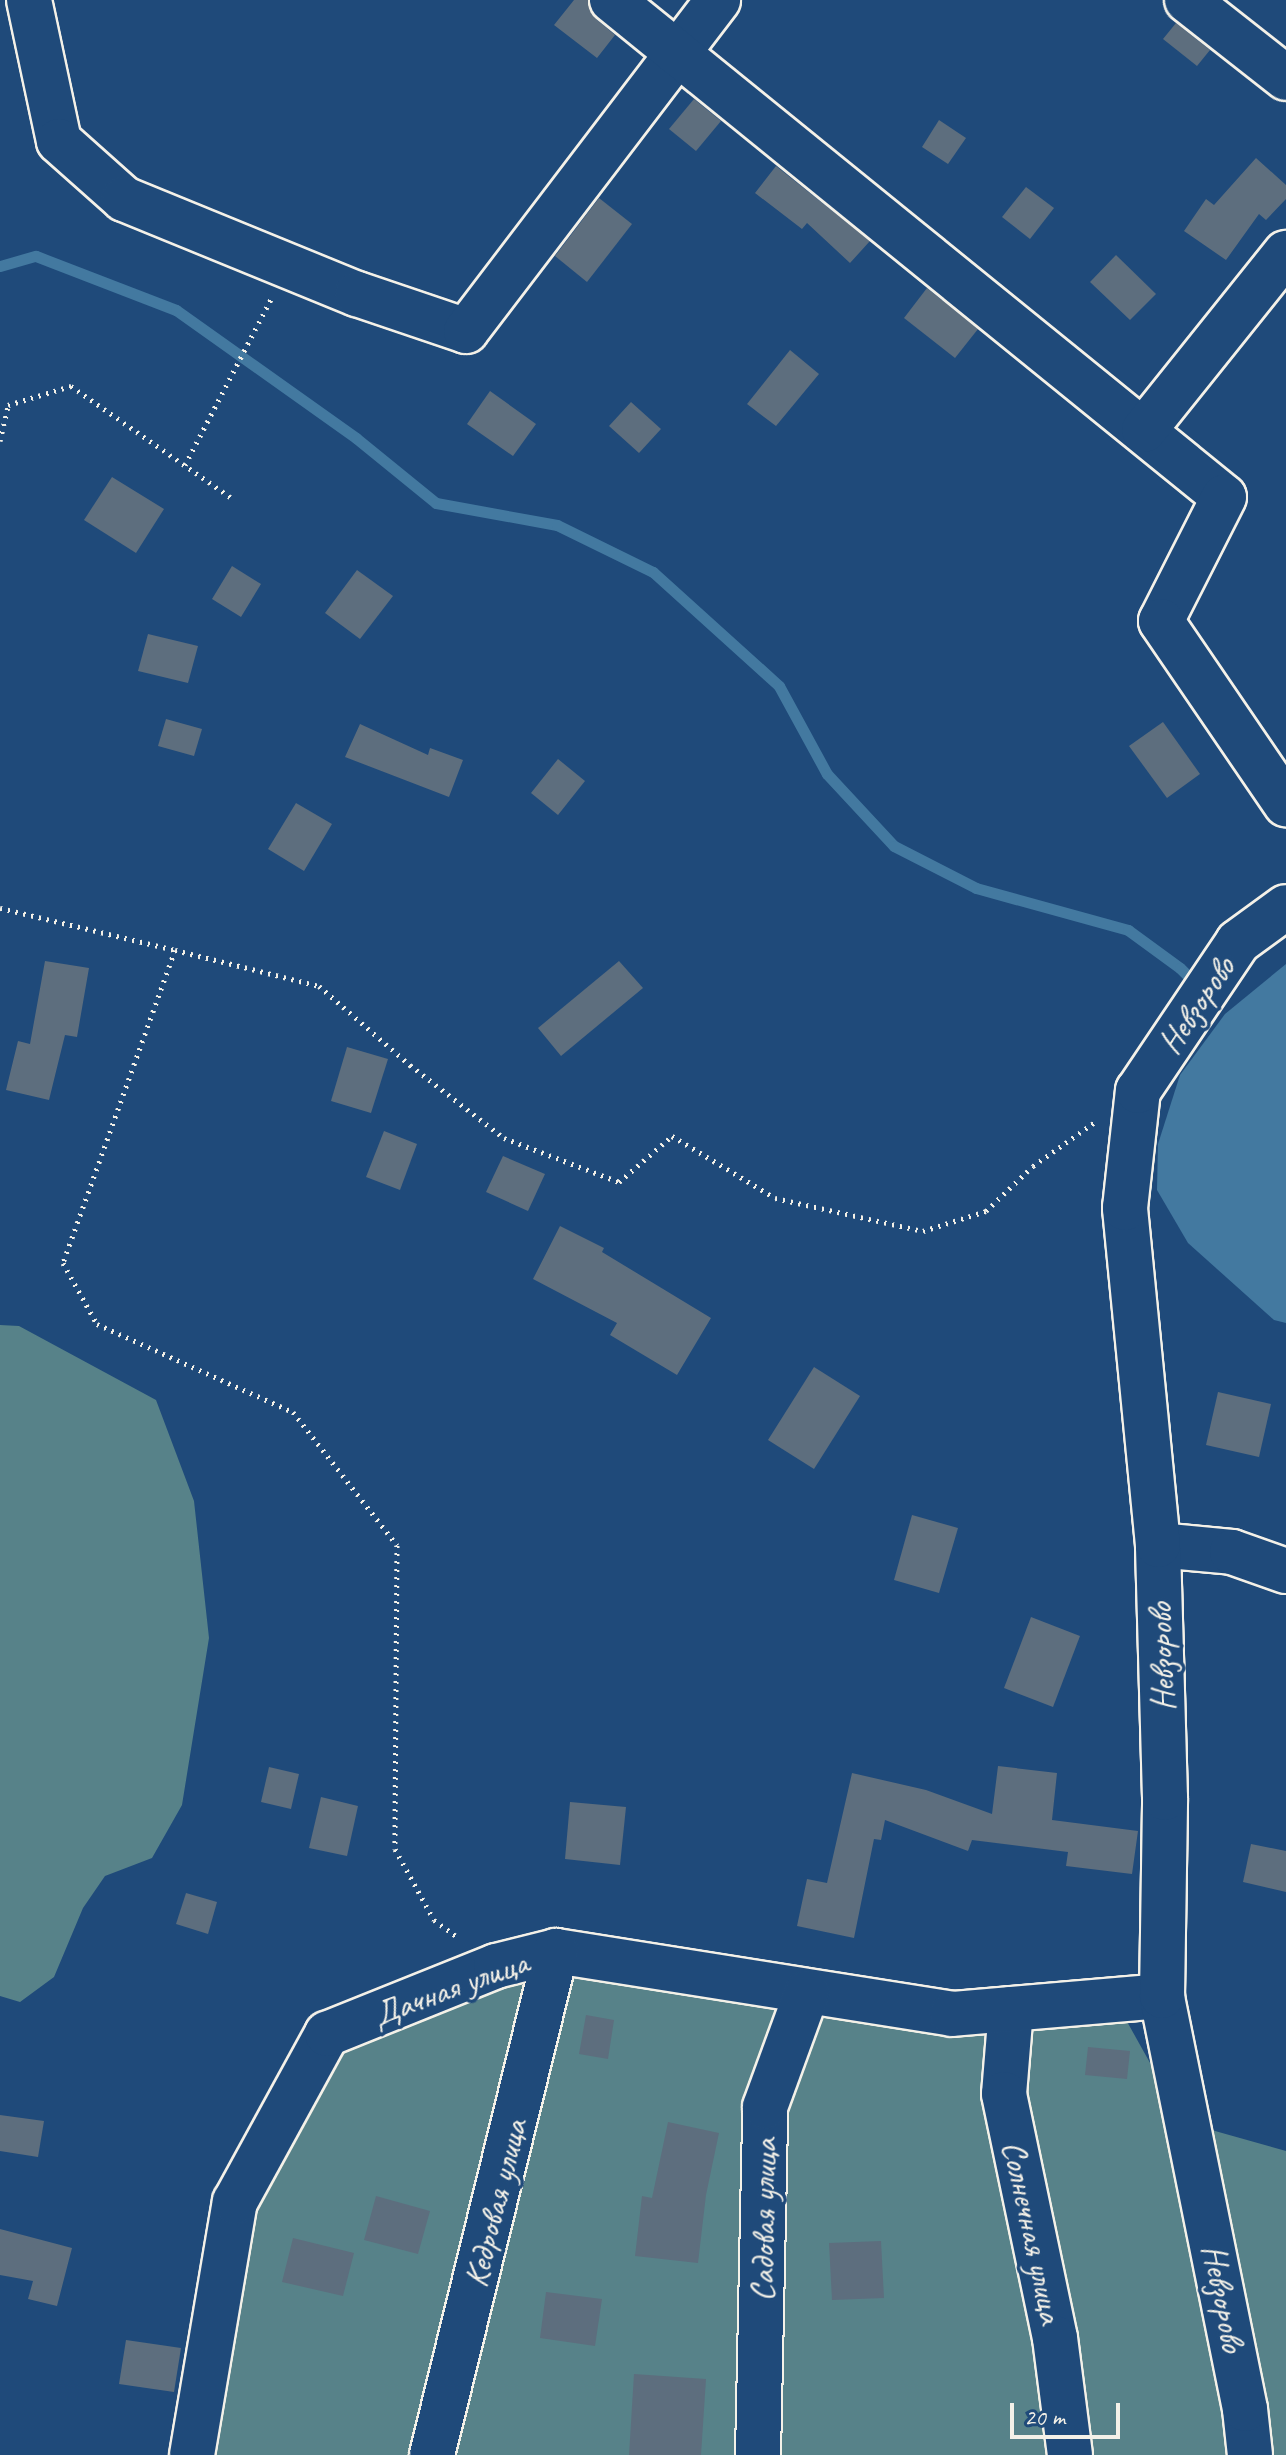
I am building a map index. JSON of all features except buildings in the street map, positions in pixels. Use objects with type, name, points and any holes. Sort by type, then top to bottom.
[{"type":"street","points":[[29,0],[59,141],[124,199],[288,265],[466,331],[718,0]]},
{"type":"street","points":[[612,0],[1224,497],[1161,621],[1286,804]]},
{"type":"street","points":[[1187,0],[1286,78]]},
{"type":"street","points":[[1144,430],[1286,253]]},
{"type":"street","name":"Невзорово","points":[[1250,2455],[1242,2394],[1162,1996],[1165,1798],[1158,1545],[1125,1208],[1138,1091],[1238,942],[1286,907]]},
{"type":"street","points":[[1158,1545],[1232,1552],[1286,1571]]},
{"type":"street","name":"Дачная улица","points":[[192,2455],[235,2202],[327,2034],[496,1966],[556,1951],[952,2014],[1162,1996]]},
{"type":"street","name":"Кедровая улица","points":[[432,2455],[556,1951]]},
{"type":"street","name":"Садовая улица","points":[[758,2455],[765,2107],[807,1992]]},
{"type":"street","name":"Солнечная улица","points":[[1011,2009],[1004,2094],[1055,2338],[1070,2455]]},
{"type":"path","points":[[185,465],[288,265]]},
{"type":"path","points":[[0,441],[8,405],[71,386],[233,499]]},
{"type":"path","points":[[0,908],[319,986],[410,1065],[504,1138],[619,1182],[672,1136],[775,1198],[923,1231],[986,1211],[1033,1166],[1138,1091]]},
{"type":"path","points":[[175,950],[63,1263],[97,1324],[293,1412],[397,1545],[395,1849],[434,1920],[496,1966]]},
{"type":"green space","points":[[0,1325],[19,1326],[156,1400],[194,1501],[209,1638],[182,1805],[152,1858],[105,1876],[83,1908],[54,1977],[20,2002],[0,1996]]},
{"type":"green space","points":[[645,1942],[916,2021],[1125,2018],[1183,2122],[1286,2151],[1286,2455],[184,2455],[224,2225],[355,2015],[497,1951]]},
{"type":"water","points":[[1286,964],[1286,1323],[1274,1320],[1188,1243],[1157,1190],[1158,1144],[1180,1075],[1225,1014]]},
{"type":"waterway","points":[[0,266],[36,256],[176,310],[356,438],[436,503],[557,525],[653,572],[779,686],[827,774],[894,846],[976,888],[1128,930],[1180,968],[1197,985]]}]
